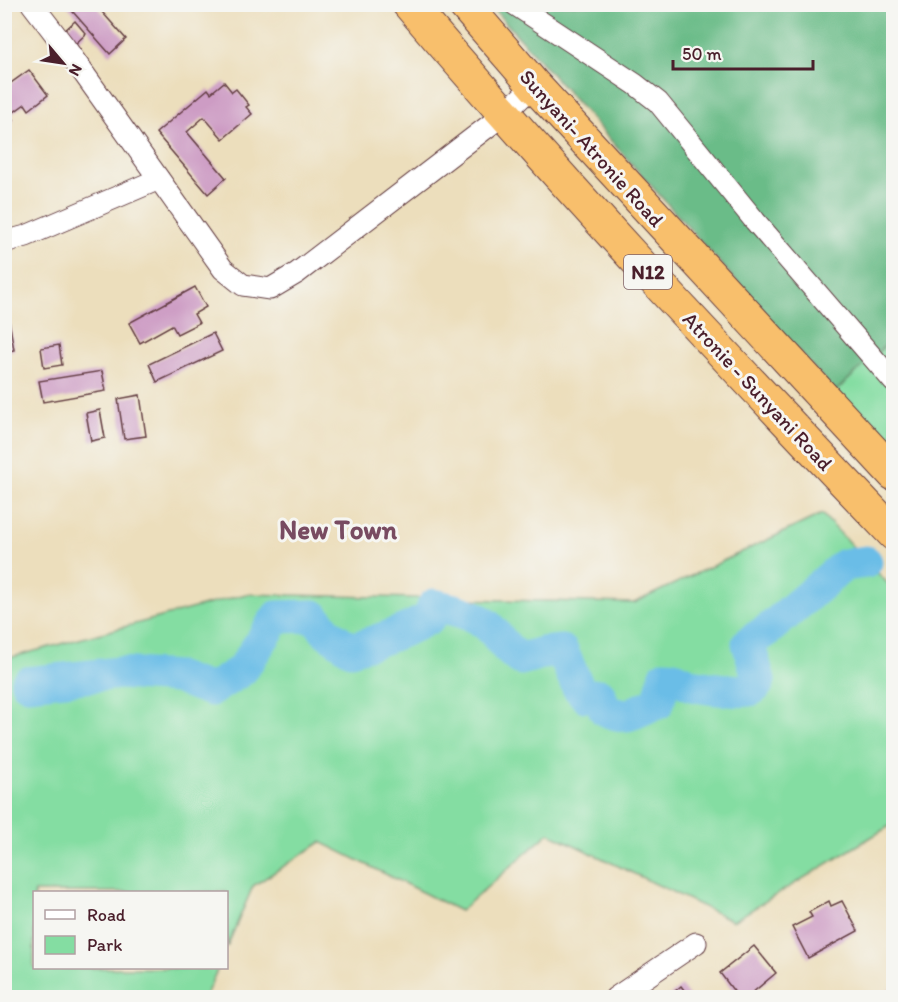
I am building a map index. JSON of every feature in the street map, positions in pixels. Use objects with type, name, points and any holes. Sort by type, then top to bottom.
[{"type":"highway","name":"Atronie - Sunyani Road","points":[[409,4],[503,115],[737,369],[894,534]]},
{"type":"highway","name":"Sunyani- Atronie Road","points":[[464,4],[534,85],[894,474]]},
{"type":"street","points":[[32,4],[224,268],[243,285],[270,289],[297,273],[503,115],[534,85]]},
{"type":"street","points":[[514,4],[635,84],[658,102],[755,222],[894,382]]},
{"type":"street","points":[[4,242],[26,236],[159,179]]},
{"type":"street","points":[[615,998],[696,943]]},
{"type":"green space","points":[[490,5],[893,5],[893,338],[835,392]]},
{"type":"green space","points":[[893,338],[893,457],[835,392]]},
{"type":"green space","points":[[822,514],[893,589],[893,824],[733,921],[549,833],[460,911],[321,842],[253,886],[228,945],[228,891],[33,891],[33,969],[218,969],[205,997],[5,997],[5,659],[246,594],[634,603]]},
{"type":"building","points":[[66,4],[95,4],[126,39],[110,54]]},
{"type":"building","points":[[75,21],[86,34],[74,45],[63,32]]},
{"type":"building","points":[[29,70],[48,95],[29,110],[25,104],[10,115],[14,120],[4,127],[4,88]]},
{"type":"building","points":[[224,82],[232,92],[236,89],[249,105],[246,107],[252,114],[223,139],[204,117],[187,132],[226,178],[208,194],[156,133],[208,89],[211,93]]},
{"type":"building","points":[[195,287],[206,307],[194,314],[199,323],[177,334],[172,325],[140,343],[129,323]]},
{"type":"building","points":[[8,314],[14,350],[4,352],[4,315]]},
{"type":"building","points":[[213,333],[222,351],[157,382],[149,364]]},
{"type":"building","points":[[59,345],[62,365],[44,368],[41,348]]},
{"type":"building","points":[[102,371],[106,391],[43,402],[39,381]]},
{"type":"building","points":[[140,395],[146,436],[124,439],[118,399]]},
{"type":"building","points":[[100,410],[105,438],[91,441],[86,413]]},
{"type":"building","points":[[829,901],[831,906],[842,901],[858,931],[808,958],[792,927],[812,917],[809,912]]},
{"type":"building","points":[[754,946],[776,973],[746,998],[739,998],[720,973]]},
{"type":"building","points":[[681,986],[690,998],[667,998]]},
{"type":"building","points":[[894,986],[894,998],[877,998]]},
{"type":"waterway","points":[[27,683],[120,673],[176,677],[211,690],[242,670],[277,617],[314,616],[328,633],[351,649],[391,636],[420,623],[429,618],[434,605],[475,617],[487,625],[510,651],[521,659],[542,653],[562,651],[578,687],[586,696],[600,695],[605,710],[627,715],[658,703],[665,676],[704,687],[753,689],[759,680],[748,643],[769,629],[844,565],[866,562]]},
{"type":"district","name":"New Town","points":[[338,529]]}]
